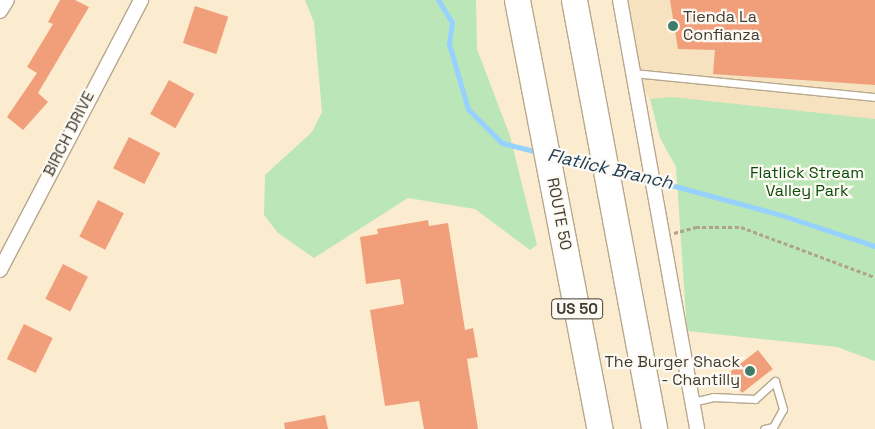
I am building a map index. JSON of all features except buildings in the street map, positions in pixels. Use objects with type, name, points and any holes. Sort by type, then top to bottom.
[{"type":"highway","name":"ROUTE 50","points":[[517,0],[600,429]]},
{"type":"highway","points":[[574,0],[612,212],[654,429]]},
{"type":"street","points":[[0,11],[7,0]]},
{"type":"street","name":"BIRCH DRIVE","points":[[0,270],[141,0]]},
{"type":"street","points":[[620,0],[697,429]]},
{"type":"lane","points":[[634,73],[875,97]]},
{"type":"lane","points":[[692,402],[713,397],[755,399],[775,382],[783,409],[773,427],[764,429]]},
{"type":"path","points":[[673,234],[696,227],[741,227],[875,278]]},
{"type":"shaded area","points":[[620,0],[875,0],[875,119],[650,99],[634,73]]},
{"type":"green space","points":[[305,0],[476,0],[477,49],[510,136],[537,245],[530,250],[475,209],[408,198],[314,258],[278,233],[264,215],[265,175],[312,132],[322,112],[314,22]]},
{"type":"green space","name":"Flatlick Stream Valley Park","points":[[671,97],[875,119],[875,361],[837,347],[687,331],[676,167],[660,138],[650,99]]},
{"type":"waterway","name":"Flatlick Branch","points":[[438,0],[452,22],[449,44],[468,109],[502,143],[538,152]]},
{"type":"waterway","name":"Flatlick Branch","points":[[554,156],[597,166]]},
{"type":"waterway","name":"Flatlick Branch","points":[[612,169],[778,214],[875,246]]},
{"type":"place","name":"Tienda La Confianza","points":[[673,26]]},
{"type":"place","name":"The Burger Shack - Chantilly","points":[[750,371]]}]
